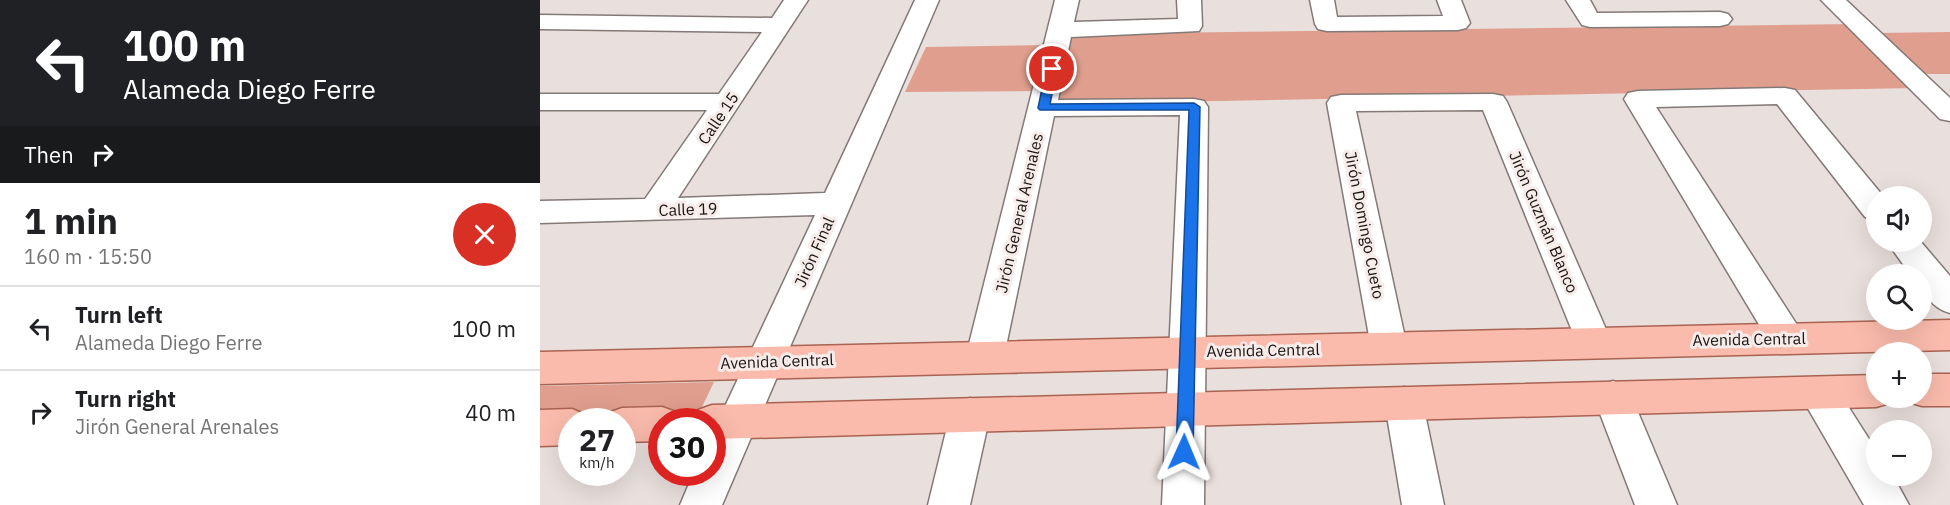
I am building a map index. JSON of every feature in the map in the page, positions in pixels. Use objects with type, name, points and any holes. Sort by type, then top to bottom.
[{"type":"main road","name":"Avenida Central","points":[[540,368],[1189,351],[1950,335]]},
{"type":"main road","points":[[1932,390],[1950,390]]},
{"type":"main road","points":[[726,422],[1866,391]]},
{"type":"main road","points":[[540,428],[558,427]]},
{"type":"street","name":"Calle 15","points":[[654,210],[796,0]]},
{"type":"street","name":"Jirón Final","points":[[726,422],[766,361],[927,0]]},
{"type":"street","name":"Jirón General Arenales","points":[[985,356],[1044,108],[1067,0]]},
{"type":"street","points":[[1060,30],[1190,26],[1189,0]]},
{"type":"street","points":[[1322,0],[1327,24],[1458,22],[1449,0]]},
{"type":"street","points":[[1584,10],[1720,19],[1704,0]]},
{"type":"street","points":[[1833,0],[1950,114]]},
{"type":"street","points":[[540,22],[781,25]]},
{"type":"street","points":[[1786,338],[1638,99],[1785,96],[1866,197]]},
{"type":"street","points":[[540,102],[728,102]]},
{"type":"street","name":"Jirón Guzmán Blanco","points":[[1341,103],[1493,102],[1594,343]]},
{"type":"street","name":"Jirón Domingo Cueto","points":[[1341,103],[1389,347]]},
{"type":"street","points":[[1044,108],[1194,107],[1184,505]]},
{"type":"street","name":"Calle 19","points":[[540,212],[654,210],[837,202]]},
{"type":"street","points":[[1911,252],[1950,300]]},
{"type":"street","points":[[1818,393],[1888,505]]},
{"type":"street","points":[[1613,398],[1656,505]]},
{"type":"street","points":[[1404,404],[1423,505]]},
{"type":"street","points":[[949,505],[970,415]]},
{"type":"street","name":"Jirón Final","points":[[701,505],[707,486]]},
{"type":"shaded area","points":[[1852,24],[1916,88],[1054,104],[1070,34]]},
{"type":"shaded area","points":[[1950,32],[1950,74],[1922,74],[1878,33]]},
{"type":"shaded area","points":[[1050,45],[1038,91],[905,92],[926,47]]},
{"type":"shaded area","points":[[714,382],[701,408],[648,408],[648,413],[636,413],[636,408],[558,408],[558,415],[540,416],[540,386]]},
{"type":"route","points":[[1052,69],[1044,108],[1194,107],[1190,325],[1184,452]]}]
